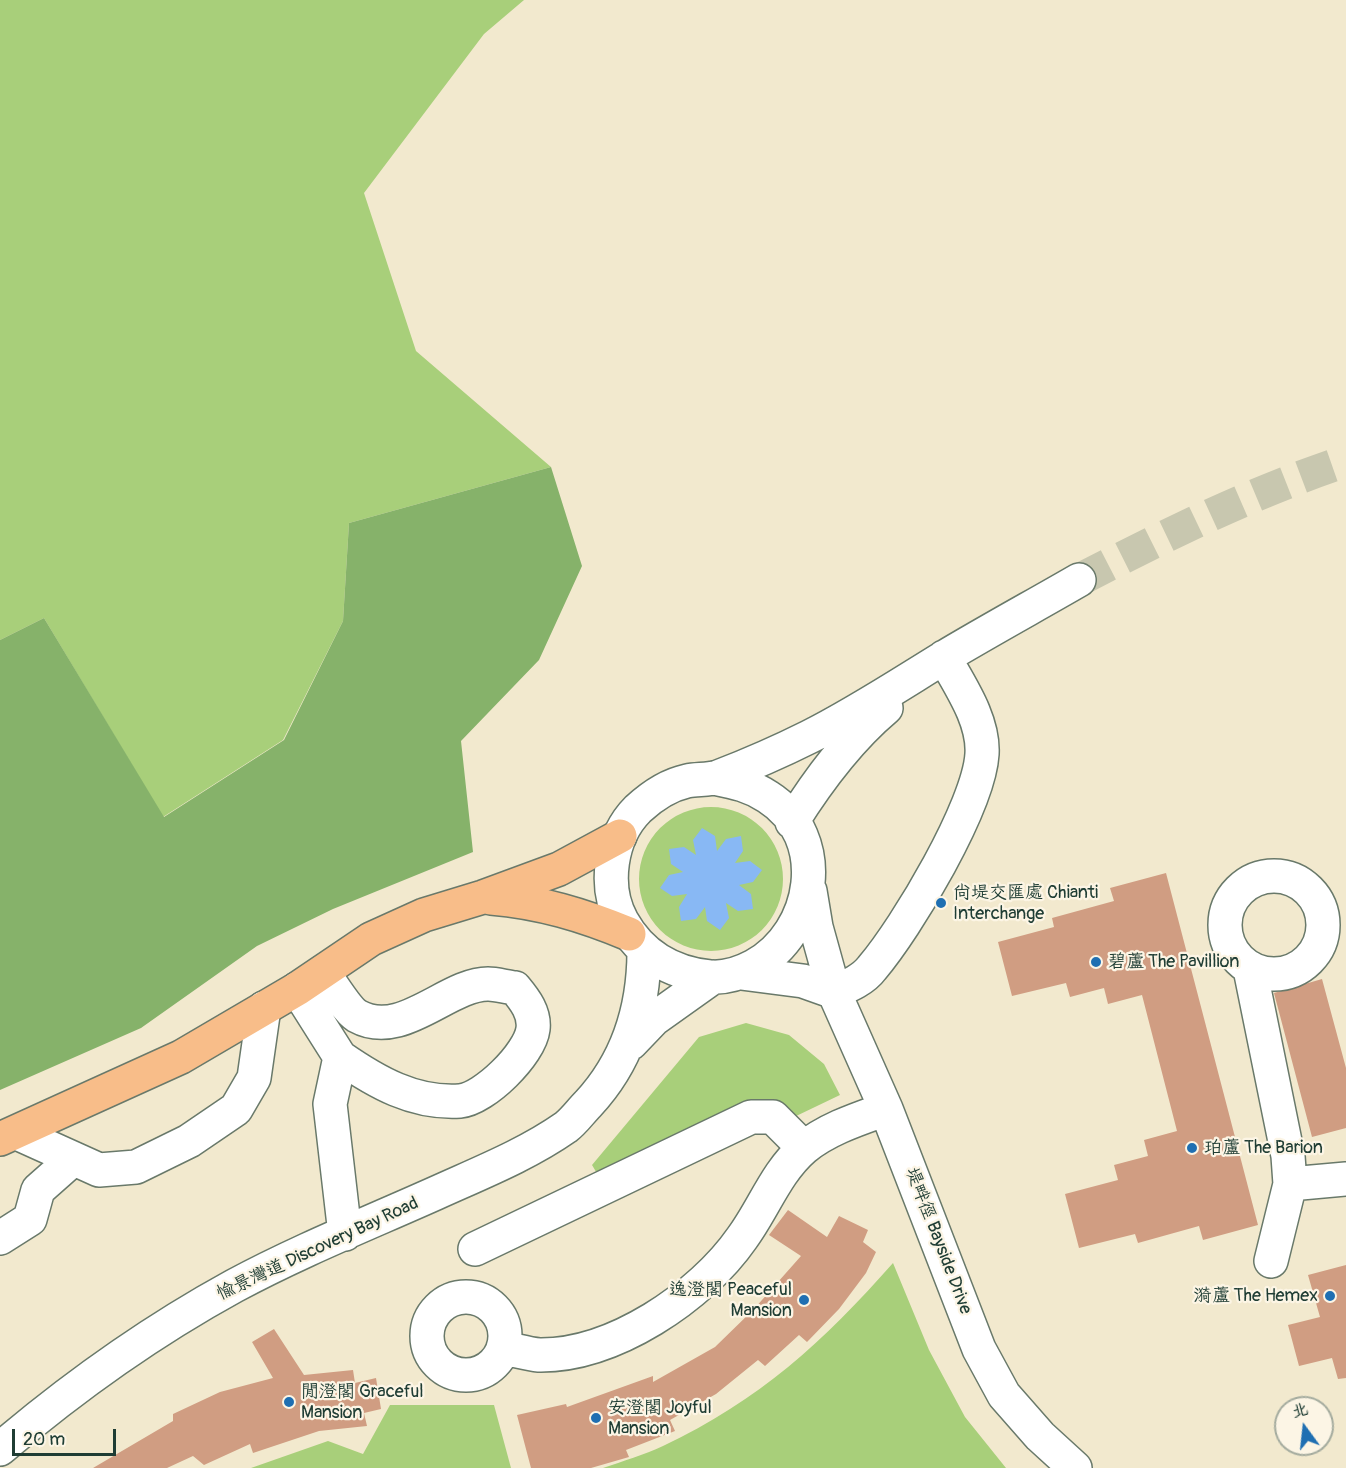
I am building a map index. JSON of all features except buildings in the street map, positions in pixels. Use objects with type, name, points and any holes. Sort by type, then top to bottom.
[{"type":"main road","points":[[8,1136],[181,1056],[310,980],[371,939],[424,915],[483,897],[559,869],[620,836]]},
{"type":"main road","points":[[483,897],[541,904],[580,914],[637,942]]},
{"type":"street","points":[[944,657],[977,722],[982,753],[977,778],[952,840],[912,911],[872,969],[854,983],[834,992],[803,981],[766,974],[685,973],[663,964],[637,942],[618,914],[612,892],[612,863],[620,836],[636,811],[658,793],[685,782],[714,778],[811,736],[944,657],[1079,580]]},
{"type":"street","points":[[792,822],[815,784],[843,750],[878,714],[944,657]]},
{"type":"street","points":[[714,778],[743,784],[770,798],[792,822],[806,849],[809,883],[801,915],[783,943],[767,959],[727,975]]},
{"type":"street","points":[[1280,876],[1296,881],[1308,890],[1334,923],[1322,933],[1318,948],[1308,961],[1295,970],[1280,974],[1264,974],[1250,969],[1230,950],[1225,938],[1224,922],[1228,906],[1236,892],[1249,882],[1264,877],[1280,876]]},
{"type":"street","name":"堤畔徑 Bayside Drive","points":[[809,883],[816,927],[834,992],[886,1109],[979,1349],[1004,1395],[1040,1436],[1075,1468]]},
{"type":"street","name":"愉景灣道 Discovery Bay Road","points":[[627,1047],[644,980],[637,942]]},
{"type":"street","points":[[1250,969],[1288,1156],[1290,1184],[1271,1261]]},
{"type":"street","name":"愉景灣道 Discovery Bay Road","points":[[0,1449],[64,1395],[144,1339],[235,1285],[521,1155],[567,1126],[605,1085],[627,1047],[654,1019],[727,975]]},
{"type":"street","points":[[310,980],[356,1016],[385,1023],[424,1011],[454,995],[486,984],[515,988],[529,1005],[533,1030],[519,1058],[494,1084],[462,1101],[422,1099],[378,1083],[340,1057]]},
{"type":"street","points":[[310,980],[340,1057],[330,1104],[345,1234]]},
{"type":"street","points":[[8,1136],[99,1170],[136,1167],[189,1141],[236,1109],[254,1078],[264,1008]]},
{"type":"street","points":[[503,1348],[539,1354],[584,1348],[636,1329],[681,1301],[716,1272],[743,1238],[783,1173],[804,1148],[830,1132],[886,1109]]},
{"type":"street","points":[[475,1249],[751,1117],[773,1117],[804,1148]]},
{"type":"street","points":[[0,1239],[30,1219],[38,1191],[73,1159]]},
{"type":"street","points":[[1290,1184],[1346,1179]]},
{"type":"green space","points":[[0,0],[524,0],[484,34],[364,193],[416,351],[551,467],[349,523],[343,621],[283,740],[163,817],[44,618],[0,640]]},
{"type":"green space","points":[[551,467],[582,566],[539,660],[461,741],[473,852],[333,909],[257,946],[141,1028],[0,1090],[0,640],[44,618],[164,817],[284,740],[343,621],[349,523]]},
{"type":"green space","points":[[711,807],[739,812],[762,828],[778,851],[783,879],[778,907],[762,930],[739,946],[711,951],[683,946],[660,930],[644,907],[639,879],[644,851],[660,828],[683,812]]},
{"type":"green space","points":[[746,1023],[789,1035],[824,1064],[840,1095],[792,1118],[598,1175],[592,1165],[699,1037]]},
{"type":"green space","points":[[893,1263],[929,1350],[965,1417],[1006,1468],[603,1468],[663,1446],[698,1428],[760,1389],[815,1343]]},
{"type":"green space","points":[[390,1405],[494,1405],[511,1468],[251,1468],[328,1441],[363,1454]]},
{"type":"water","points":[[702,828],[715,836],[717,851],[726,839],[741,836],[743,851],[735,863],[750,861],[762,870],[753,882],[739,885],[751,894],[753,909],[738,911],[726,903],[729,918],[720,930],[707,921],[705,907],[696,919],[681,921],[679,907],[687,894],[672,896],[660,888],[669,875],[683,872],[671,864],[669,849],[684,847],[696,855],[693,840]]},
{"type":"tunnel","points":[[1079,580],[1210,515],[1277,486],[1346,461]]},
{"type":"place","name":"尚堤交匯處 Chianti Interchange","points":[[941,903]]},
{"type":"place","name":"碧蘆 The Pavillion","points":[[1096,962]]},
{"type":"place","name":"珀蘆 The Barion","points":[[1192,1148]]},
{"type":"place","name":"漪蘆 The Hemex","points":[[1330,1296]]},
{"type":"place","name":"逸澄閣 Peaceful Mansion","points":[[804,1300]]},
{"type":"place","name":"閒澄閣 Graceful Mansion","points":[[289,1402]]},
{"type":"place","name":"安澄閣 Joyful Mansion","points":[[596,1418]]}]
